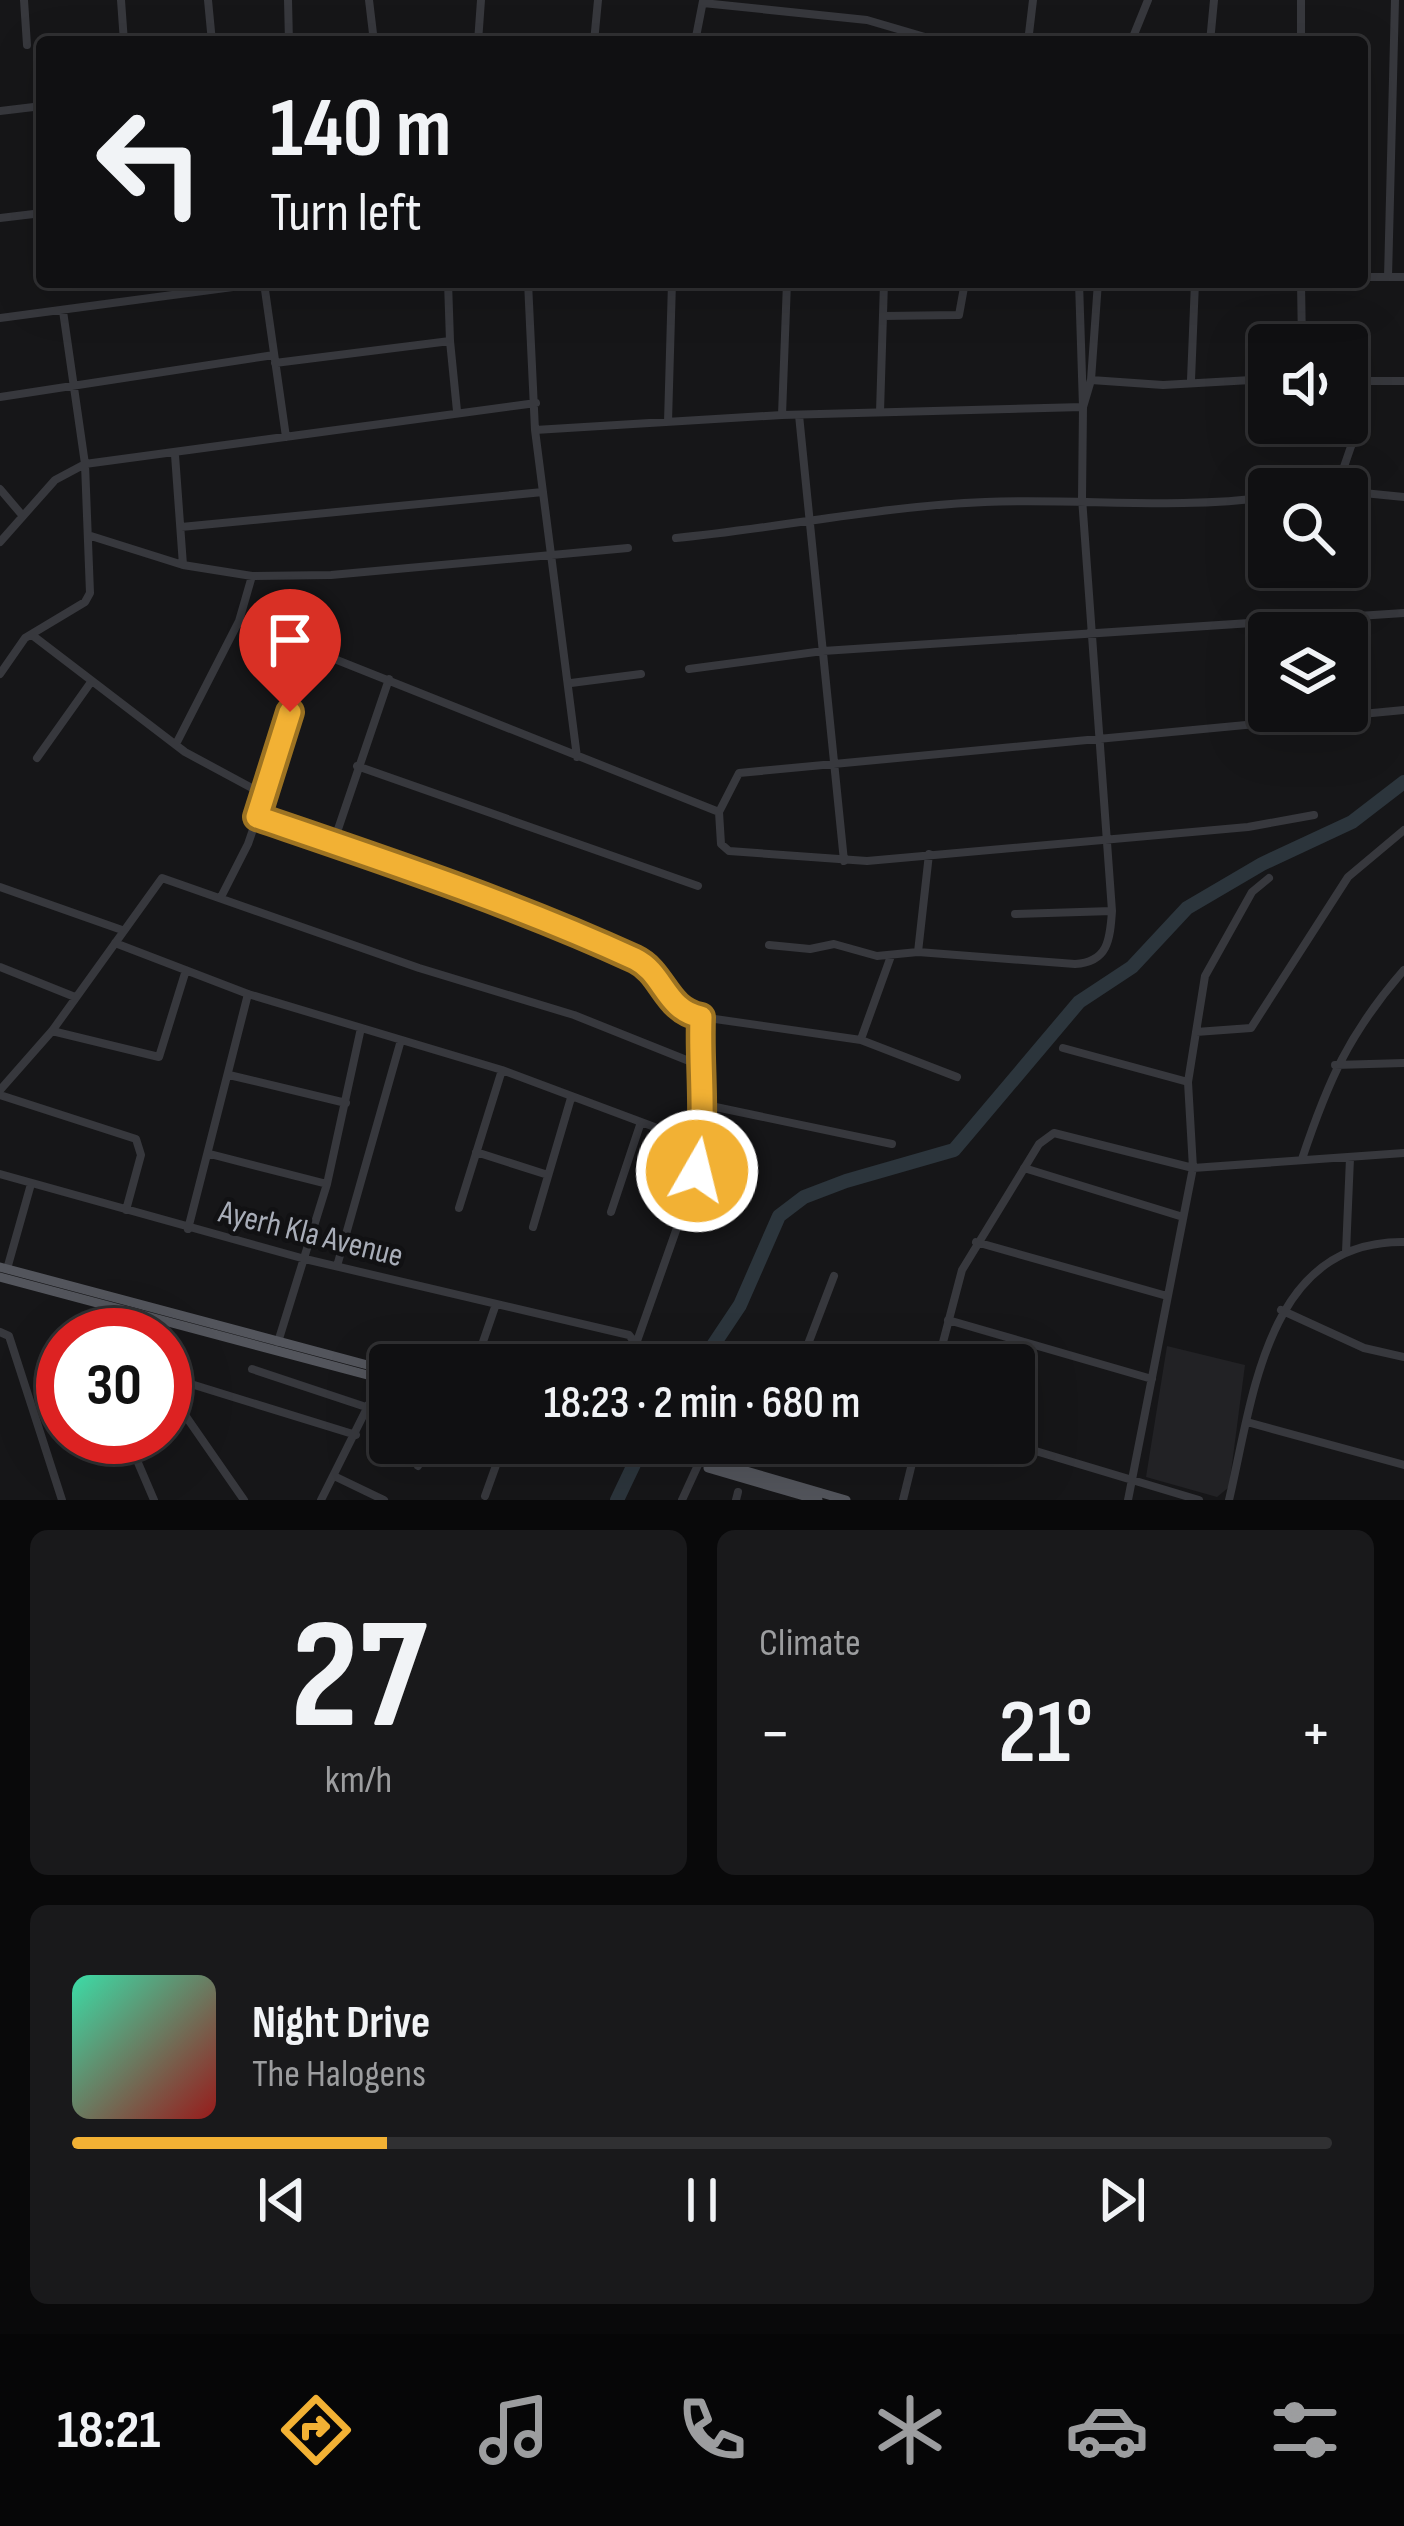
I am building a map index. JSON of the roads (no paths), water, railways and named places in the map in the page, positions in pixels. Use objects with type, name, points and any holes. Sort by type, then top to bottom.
[{"type":"main road","points":[[2,1271],[369,1372]]},
{"type":"main road","points":[[71,1292],[278,1342],[369,1371]]},
{"type":"main road","points":[[695,1464],[818,1500]]},
{"type":"main road","points":[[722,1464],[846,1500]]},
{"type":"street","points":[[24,0],[27,45]]},
{"type":"street","points":[[121,0],[124,36]]},
{"type":"street","points":[[208,0],[211,36]]},
{"type":"street","points":[[288,0],[289,36]]},
{"type":"street","points":[[369,0],[373,36]]},
{"type":"street","points":[[478,36],[481,0]]},
{"type":"street","points":[[595,36],[598,0]]},
{"type":"street","points":[[1029,36],[1033,0]]},
{"type":"street","points":[[1133,36],[1148,0]]},
{"type":"street","points":[[1211,36],[1214,0]]},
{"type":"street","points":[[1301,0],[1301,36]]},
{"type":"street","points":[[1388,278],[1395,0]]},
{"type":"street","points":[[696,36],[703,1],[824,13],[918,36]]},
{"type":"street","points":[[0,111],[36,107]]},
{"type":"street","points":[[0,218],[36,214]]},
{"type":"street","points":[[1368,277],[1404,278]]},
{"type":"street","points":[[147,288],[148,296]]},
{"type":"street","points":[[0,317],[225,288]]},
{"type":"street","points":[[268,288],[286,437]]},
{"type":"street","points":[[448,288],[457,411]]},
{"type":"street","points":[[528,288],[535,430],[577,757]]},
{"type":"street","points":[[668,422],[672,288]]},
{"type":"street","points":[[782,415],[787,288]]},
{"type":"street","points":[[880,412],[884,288]]},
{"type":"street","points":[[883,316],[958,316],[964,288]]},
{"type":"street","points":[[769,945],[810,949],[834,944],[891,956],[918,952],[1089,963],[1107,948],[1112,911],[1082,498],[1079,288]]},
{"type":"street","points":[[1082,407],[1090,380],[1097,288]]},
{"type":"street","points":[[1191,380],[1195,288]]},
{"type":"street","points":[[1301,288],[1302,324]]},
{"type":"street","points":[[0,674],[31,634],[88,598],[91,536],[85,464],[63,311]]},
{"type":"street","points":[[0,397],[450,340]]},
{"type":"street","points":[[1090,380],[1163,385],[1248,379]]},
{"type":"street","points":[[1368,381],[1404,381]]},
{"type":"street","points":[[1,539],[55,480],[85,464],[536,403]]},
{"type":"street","points":[[535,430],[782,415],[1082,407]]},
{"type":"street","points":[[799,415],[844,861]]},
{"type":"street","points":[[175,454],[182,566]]},
{"type":"street","points":[[0,489],[23,516]]},
{"type":"street","points":[[1368,491],[1404,496]]},
{"type":"street","points":[[181,527],[543,492]]},
{"type":"street","points":[[676,538],[982,502],[1082,498],[1190,503],[1248,499]]},
{"type":"street","points":[[91,536],[182,566],[253,576],[331,575],[628,548]]},
{"type":"street","points":[[176,744],[239,621],[253,576]]},
{"type":"street","points":[[689,668],[823,652],[1404,613]]},
{"type":"street","points":[[239,621],[719,812]]},
{"type":"street","points":[[31,634],[176,744],[261,794]]},
{"type":"street","points":[[221,897],[257,817],[261,794],[314,652]]},
{"type":"street","points":[[570,683],[640,674]]},
{"type":"street","points":[[334,841],[389,679]]},
{"type":"street","points":[[37,758],[92,682]]},
{"type":"street","points":[[1314,815],[1247,827],[844,861],[726,850],[719,812],[736,774],[1404,710]]},
{"type":"street","points":[[357,766],[698,886]]},
{"type":"street","points":[[257,817],[334,841],[641,962],[680,1009],[701,1017],[861,1040],[957,1077]]},
{"type":"street","points":[[1196,1033],[1252,1028],[1348,877],[1404,830]]},
{"type":"street","points":[[918,952],[928,854]]},
{"type":"street","points":[[126,1210],[141,1155],[136,1139],[0,1092],[52,1031],[162,878],[419,968],[574,1015],[699,1065]]},
{"type":"street","points":[[1128,1500],[1193,1168],[1188,1082],[1211,962],[1252,892],[1269,878]]},
{"type":"street","points":[[0,887],[122,930]]},
{"type":"street","points":[[1015,914],[1112,911]]},
{"type":"street","points":[[116,943],[248,994],[502,1070],[700,1144]]},
{"type":"street","points":[[861,1040],[891,956]]},
{"type":"street","points":[[0,967],[75,997]]},
{"type":"street","points":[[52,1031],[159,1057],[186,970]]},
{"type":"street","points":[[1301,1159],[1335,1065],[1365,1014],[1404,970]]},
{"type":"street","points":[[188,1228],[248,994]]},
{"type":"street","points":[[636,1344],[697,1171],[706,1105],[699,1065],[701,1017]]},
{"type":"street","points":[[278,1342],[327,1184],[361,1028]]},
{"type":"street","points":[[337,1266],[401,1040]]},
{"type":"street","points":[[1064,1048],[1188,1082]]},
{"type":"street","points":[[1335,1065],[1404,1063]]},
{"type":"street","points":[[459,1208],[502,1070]]},
{"type":"street","points":[[229,1076],[346,1103]]},
{"type":"street","points":[[533,1227],[571,1098]]},
{"type":"street","points":[[706,1105],[892,1144]]},
{"type":"street","points":[[610,1212],[640,1125]]},
{"type":"street","points":[[942,1344],[976,1241],[1024,1168],[1054,1133],[1193,1168],[1404,1153]]},
{"type":"street","points":[[476,1152],[548,1175]]},
{"type":"street","points":[[209,1154],[327,1184]]},
{"type":"street","points":[[1346,1252],[1351,1158]]},
{"type":"street","points":[[1024,1168],[1183,1217]]},
{"type":"street","name":"Ayerh Kla Avenue","points":[[0,1174],[305,1259],[614,1331],[636,1344]]},
{"type":"street","points":[[2,1271],[31,1184]]},
{"type":"street","points":[[976,1241],[1167,1296]]},
{"type":"street","points":[[1228,1500],[1281,1310],[1316,1272],[1346,1252],[1404,1242]]},
{"type":"street","points":[[808,1344],[834,1276]]},
{"type":"street","points":[[482,1344],[496,1304]]},
{"type":"street","points":[[1281,1310],[1364,1348],[1404,1357]]},
{"type":"street","points":[[948,1320],[1152,1379]]},
{"type":"street","points":[[0,1333],[9,1336],[62,1500]]},
{"type":"street","points":[[252,1369],[369,1408],[321,1500]]},
{"type":"street","points":[[192,1384],[356,1435]]},
{"type":"street","points":[[1247,1422],[1404,1465]]},
{"type":"street","points":[[192,1426],[244,1500]]},
{"type":"street","points":[[1035,1451],[1199,1500]]},
{"type":"street","points":[[139,1464],[154,1500]]},
{"type":"street","points":[[485,1496],[496,1464]]},
{"type":"street","points":[[903,1500],[912,1464]]},
{"type":"street","points":[[682,1500],[698,1465]]},
{"type":"street","points":[[334,1476],[384,1500]]},
{"type":"waterway","points":[[714,1344],[740,1305],[779,1216],[804,1197],[846,1181],[954,1150],[1079,1002],[1132,967],[1187,908],[1262,864],[1352,822],[1404,782]]},
{"type":"waterway","points":[[617,1500],[634,1464]]}]
